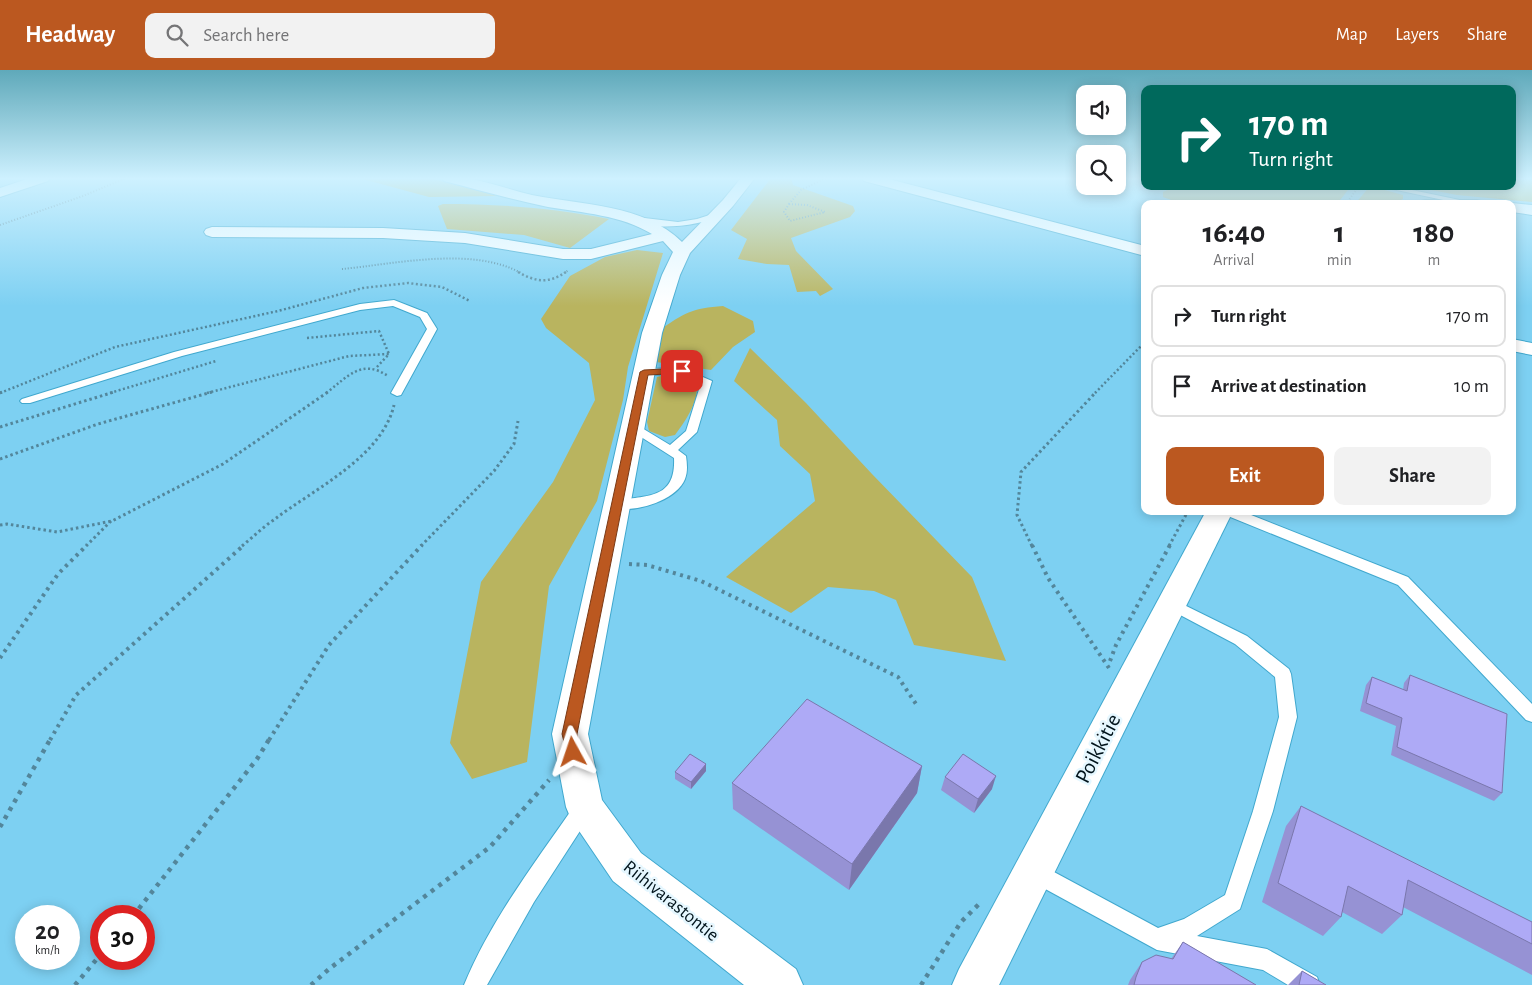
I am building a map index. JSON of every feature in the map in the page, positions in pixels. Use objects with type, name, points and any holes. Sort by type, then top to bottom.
[{"type":"street","points":[[634,221],[660,230],[674,243]]},
{"type":"street","points":[[212,232],[383,233],[465,238],[563,254],[591,254],[674,243],[708,221]]},
{"type":"street","points":[[1030,221],[1141,250]]},
{"type":"street","name":"Riihivarastontie","points":[[674,243],[671,275],[652,332],[570,734],[585,807],[627,867],[780,985]]},
{"type":"street","points":[[1516,346],[1532,350]]},
{"type":"street","name":"Poikkitie","points":[[975,985],[1218,515]]},
{"type":"lane","points":[[648,221],[673,225],[692,224],[701,221]]},
{"type":"lane","points":[[26,401],[99,378],[268,330],[360,307],[394,303],[424,316],[432,329],[397,393]]},
{"type":"lane","points":[[644,372],[682,371],[706,381],[702,401],[691,432],[671,450]]},
{"type":"lane","points":[[618,505],[642,504],[663,496],[680,480],[682,468],[680,456],[633,428]]},
{"type":"lane","points":[[1238,515],[1403,581],[1532,716]]},
{"type":"lane","points":[[1157,939],[1189,928],[1233,902],[1263,810],[1288,717],[1283,674],[1241,640],[1172,604]]},
{"type":"lane","points":[[475,985],[491,952],[585,807]]},
{"type":"lane","points":[[1034,872],[1157,939],[1267,960],[1309,985]]},
{"type":"path","points":[[0,225],[12,221]]},
{"type":"path","points":[[342,269],[431,260],[472,262],[496,264],[515,270],[533,281],[543,283],[555,280],[591,254]]},
{"type":"path","points":[[298,339],[325,334],[379,332],[389,354]]},
{"type":"path","points":[[1126,694],[1048,578],[1017,515],[1021,472],[1141,346]]},
{"type":"path","points":[[376,368],[389,354]]},
{"type":"path","points":[[0,459],[98,424],[252,381],[349,356],[389,354]]},
{"type":"path","points":[[0,427],[224,359]]},
{"type":"path","points":[[0,525],[7,524],[57,532],[112,521],[223,464],[284,424],[360,369],[376,368],[388,376],[397,393],[392,414],[380,436],[358,460],[259,532],[215,569],[76,696],[0,827]]},
{"type":"path","points":[[142,905],[257,759],[329,645],[428,538],[494,471],[514,444],[518,421]]},
{"type":"path","points":[[0,658],[58,574],[112,521]]},
{"type":"path","points":[[606,562],[647,565],[701,581],[898,677],[916,704]]},
{"type":"path","points":[[311,985],[490,847],[550,779],[570,734]]},
{"type":"path","points":[[75,985],[90,967]]},
{"type":"shaded area","points":[[0,221],[1141,221],[1141,515],[1516,515],[1516,221],[1532,221],[1532,985],[0,985]]},
{"type":"shaded area","points":[[444,221],[607,221],[570,248],[524,235],[447,229]]},
{"type":"shaded area","points":[[738,221],[840,221],[791,238],[796,251],[833,289],[820,296],[816,291],[797,292],[789,265],[767,264],[738,259],[747,239],[731,230]]},
{"type":"shaded area","points":[[637,250],[663,253],[628,367],[623,400],[597,501],[549,586],[527,762],[472,779],[450,743],[481,582],[553,482],[595,400],[589,363],[546,328],[541,319],[570,276],[605,257]]},
{"type":"shaded area","points":[[723,306],[753,321],[755,332],[733,347],[711,370],[656,362],[659,331],[689,312]]},
{"type":"shaded area","points":[[750,348],[806,403],[972,577],[1006,661],[914,645],[896,600],[874,591],[828,587],[791,613],[726,577],[815,501],[810,474],[780,446],[777,420],[734,381]]},
{"type":"shaded area","points":[[674,373],[696,380],[697,387],[694,402],[684,423],[675,435],[665,437],[649,431],[647,422],[657,377]]},
{"type":"building","points":[[1410,675],[1507,714],[1502,793],[1397,747],[1402,718],[1366,703],[1372,677],[1407,691]]},
{"type":"building","points":[[807,699],[922,766],[852,864],[732,783]]},
{"type":"building","points":[[690,754],[706,764],[691,782],[675,772]]},
{"type":"building","points":[[963,754],[996,776],[978,799],[945,777]]},
{"type":"building","points":[[1301,806],[1532,922],[1532,944],[1408,880],[1402,915],[1348,886],[1341,917],[1278,883]]},
{"type":"building","points":[[1183,942],[1256,985],[1134,985],[1142,962],[1156,955],[1173,959]]},
{"type":"building","points":[[1302,971],[1326,985],[1299,985]]},
{"type":"route","points":[[573,752],[570,734],[644,372],[682,371]]}]
